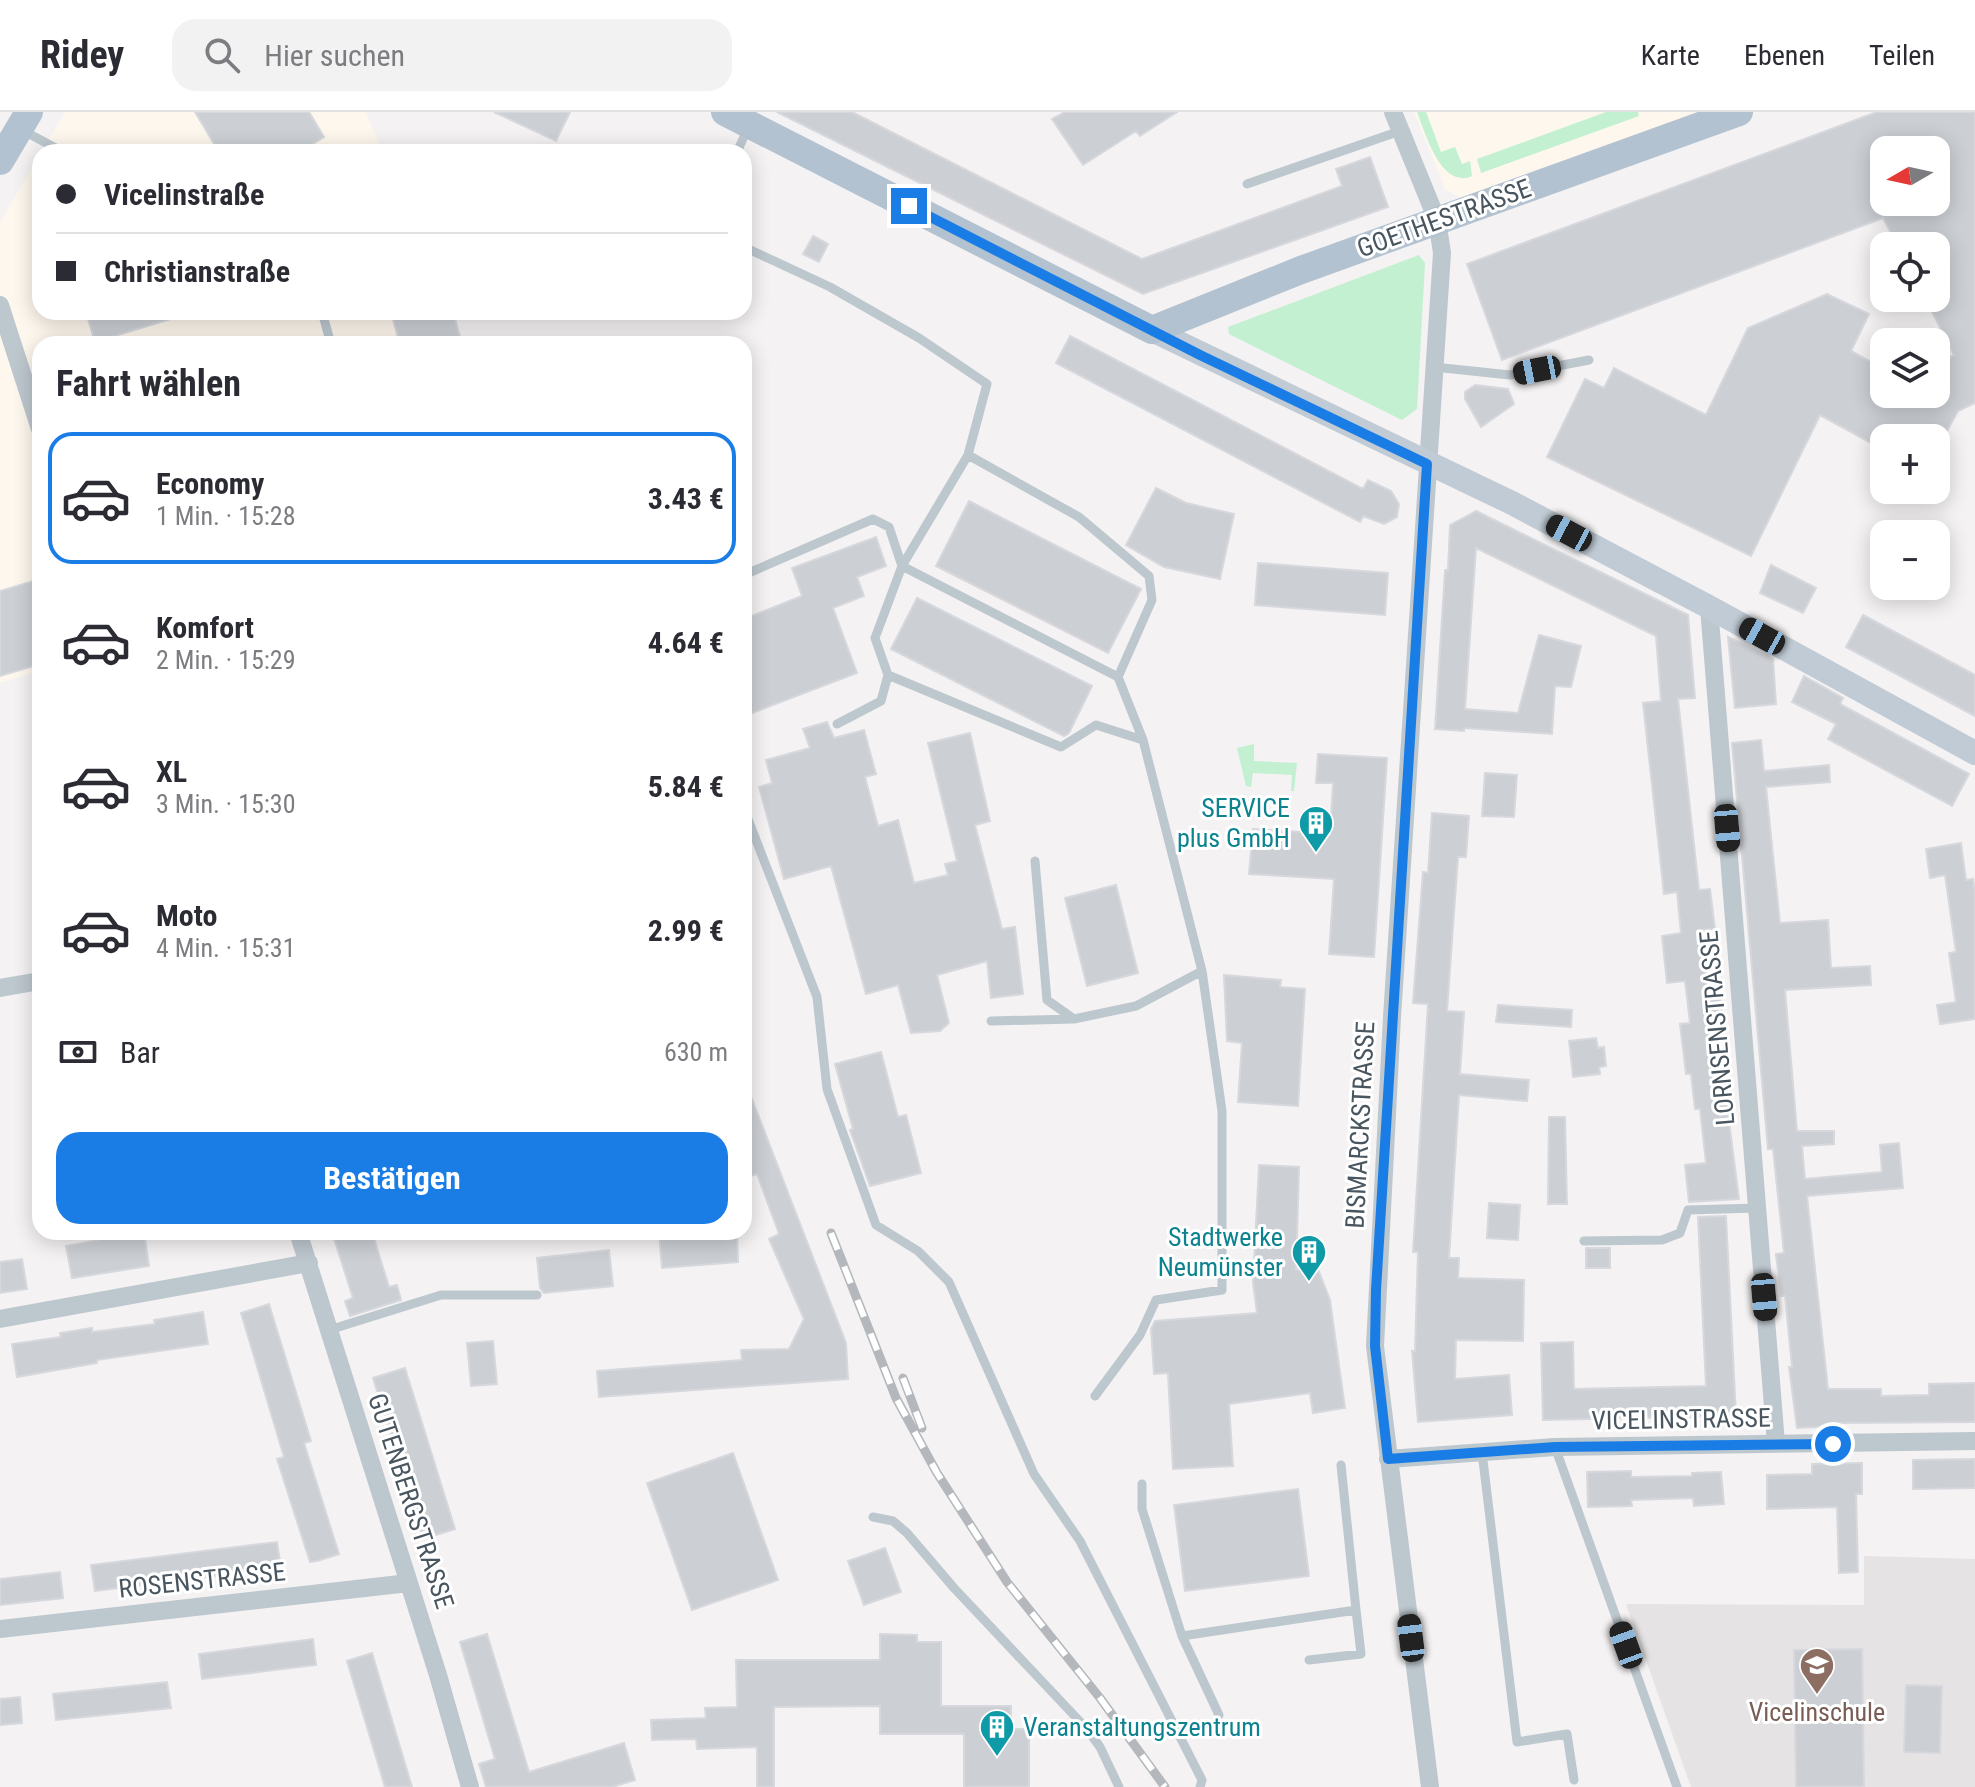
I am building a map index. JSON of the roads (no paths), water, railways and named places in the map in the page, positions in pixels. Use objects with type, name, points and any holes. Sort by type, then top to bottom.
[{"type":"main road","name":"GOETHESTRASSE","points":[[1152,330],[1301,270],[1739,112]]},
{"type":"main road","points":[[737,118],[1152,330]]},
{"type":"main road","points":[[0,161],[24,120]]},
{"type":"street","name":"BISMARCKSTRASSE","points":[[1393,112],[1437,220],[1442,253],[1376,1290],[1375,1346],[1430,1787]]},
{"type":"street","points":[[0,305],[32,404]]},
{"type":"street","points":[[1152,330],[1512,503],[1975,753]]},
{"type":"street","name":"LORNSENSTRASSE","points":[[1709,607],[1776,1444]]},
{"type":"street","points":[[0,988],[32,982]]},
{"type":"street","name":"GUTENBERGSTRASSE","points":[[301,1240],[470,1787]]},
{"type":"street","points":[[0,1319],[309,1263]]},
{"type":"street","name":"VICELINSTRASSE","points":[[1388,1459],[1555,1447],[1975,1441]]},
{"type":"street","name":"ROSENSTRASSE","points":[[0,1629],[409,1583]]},
{"type":"lane","points":[[737,118],[737,144]]},
{"type":"lane","points":[[24,120],[53,144]]},
{"type":"lane","points":[[1247,184],[1400,131]]},
{"type":"lane","points":[[752,251],[830,287],[919,338],[987,384],[968,455],[902,566],[875,638],[888,675],[881,701],[837,724]]},
{"type":"lane","points":[[1434,367],[1510,375],[1589,360]]},
{"type":"lane","points":[[968,455],[1079,517],[1149,576],[1152,600],[1118,677]]},
{"type":"lane","points":[[752,572],[873,519],[889,527],[902,566],[1118,677],[1143,740],[1202,971],[1222,1111],[1222,1290],[1156,1300],[1140,1335],[1095,1396]]},
{"type":"lane","points":[[888,675],[1061,747],[1096,725],[1143,740]]},
{"type":"lane","points":[[752,830],[817,997],[827,1089],[876,1225],[918,1251],[949,1282],[1034,1474],[1080,1541],[1202,1780],[1200,1787]]},
{"type":"lane","points":[[1035,861],[1047,1000],[1074,1019]]},
{"type":"lane","points":[[991,1021],[1074,1019],[1136,1006],[1202,971]]},
{"type":"lane","points":[[1584,1241],[1662,1240],[1680,1233],[1688,1210],[1757,1208]]},
{"type":"lane","points":[[329,1330],[441,1295],[537,1295]]},
{"type":"lane","points":[[1555,1447],[1677,1787]]},
{"type":"lane","points":[[1482,1452],[1517,1742],[1567,1734],[1574,1780]]},
{"type":"lane","points":[[1309,1660],[1361,1654],[1341,1465]]},
{"type":"lane","points":[[1142,1484],[1142,1509],[1182,1636],[1219,1715]]},
{"type":"lane","points":[[873,1517],[893,1521],[907,1533],[954,1588],[1086,1728],[1100,1747],[1119,1787]]},
{"type":"lane","points":[[1182,1636],[1356,1610]]},
{"type":"railway","points":[[831,1233],[896,1398],[937,1473],[1007,1582],[1100,1698],[1165,1787]]},
{"type":"railway","points":[[903,1378],[922,1428]]},
{"type":"place","name":"SERVICE plus GmbH","points":[[1316,854]]},
{"type":"place","name":"Stadtwerke Neumünster","points":[[1309,1283]]},
{"type":"place","name":"Vicelinschule","points":[[1817,1696]]},
{"type":"place","name":"Veranstaltungszentrum","points":[[997,1758]]}]
